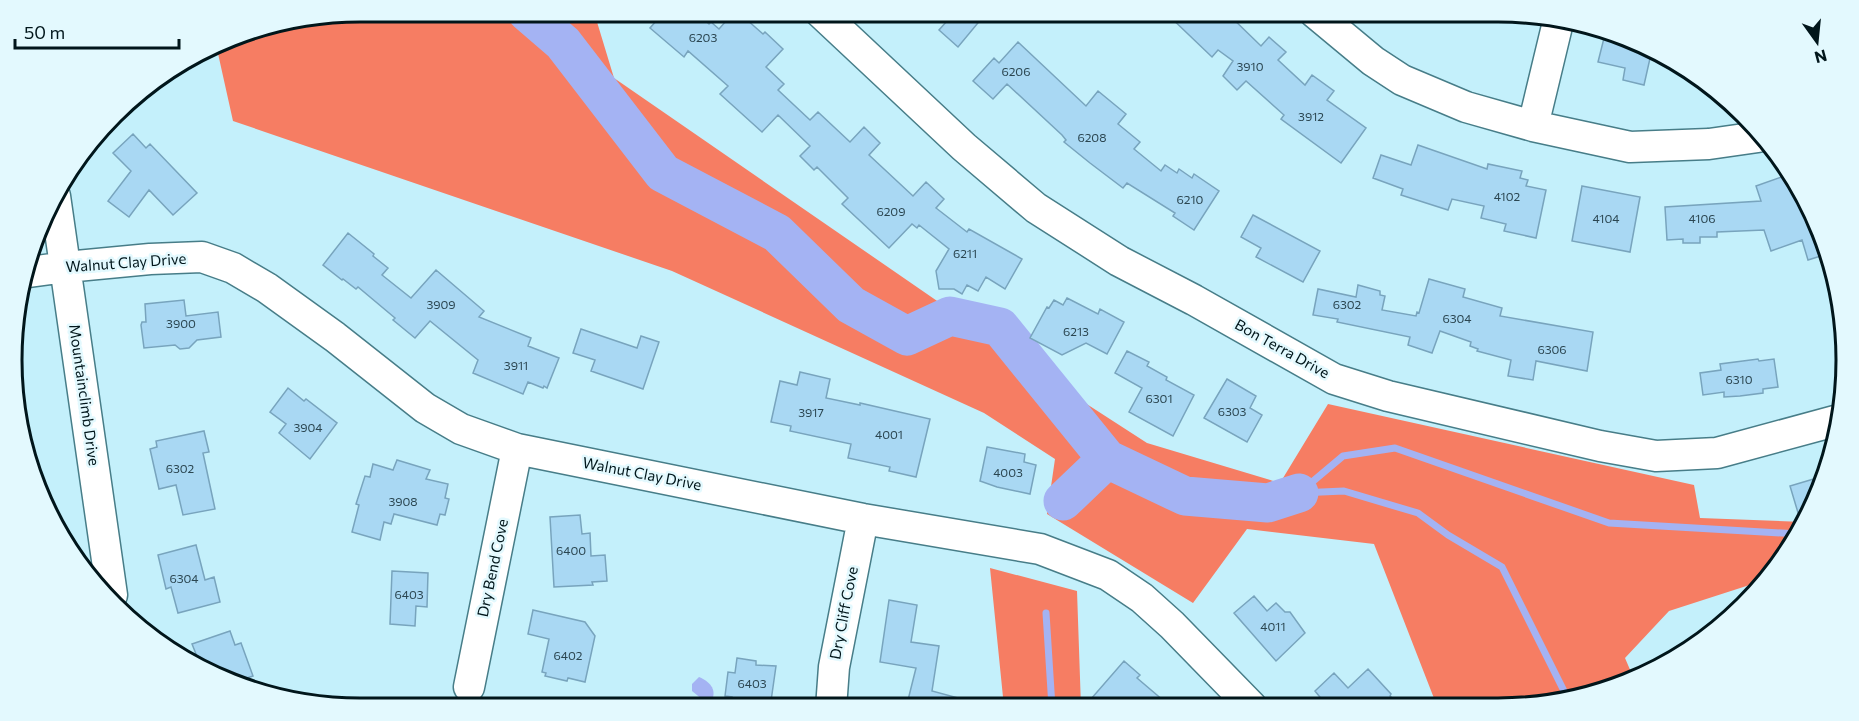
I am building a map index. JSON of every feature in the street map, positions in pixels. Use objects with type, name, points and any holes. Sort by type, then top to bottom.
[{"type":"street","name":"Bon Terra Drive","points":[[831,22],[964,147],[1036,208],[1119,261],[1194,300],[1334,379],[1388,396],[1600,446],[1656,456],[1717,453],[1831,422]]},
{"type":"street","points":[[1326,22],[1373,61],[1402,80],[1466,106],[1533,126],[1630,147],[1709,144],[1753,138]]},
{"type":"street","points":[[1533,126],[1557,28]]},
{"type":"street","name":"Mountainclimb Drive","points":[[57,211],[111,589]]},
{"type":"street","name":"Walnut Clay Drive","points":[[34,271],[150,259],[202,257],[233,268],[267,288],[335,337],[425,408],[461,429],[517,449],[862,519],[1040,549],[1108,575],[1142,598],[1173,625],[1244,699]]},
{"type":"street","name":"Dry Bend Cove","points":[[468,687],[517,449]]},
{"type":"street","name":"Dry Cliff Cove","points":[[832,699],[834,667],[862,519]]},
{"type":"shaded area","points":[[360,22],[597,22],[614,78],[1082,401],[1147,443],[1280,483],[1328,404],[1694,485],[1700,518],[1796,522],[1780,548],[1752,584],[1669,611],[1625,658],[1631,672],[1586,687],[1543,696],[1434,699],[1374,544],[1247,529],[1193,603],[1047,514],[1055,459],[984,413],[672,271],[233,121],[218,54],[273,34],[316,25]]},
{"type":"shaded area","points":[[990,568],[1077,591],[1081,699],[1003,699]]},
{"type":"water","points":[[699,677],[706,681],[711,686],[712,699],[702,699],[692,691],[692,684]]},
{"type":"building","points":[[655,22],[707,22],[709,24],[711,22],[719,29],[725,22],[749,22],[763,34],[765,32],[783,49],[766,67],[784,84],[778,90],[810,120],[818,112],[850,142],[864,127],[880,143],[869,155],[913,196],[926,182],[944,199],[936,208],[967,232],[969,229],[1022,259],[1005,289],[986,277],[978,291],[967,285],[962,294],[954,289],[939,289],[936,271],[949,249],[919,225],[917,228],[912,224],[889,248],[842,204],[848,198],[817,167],[814,170],[800,156],[810,146],[778,115],[762,132],[720,94],[728,86],[688,51],[684,57],[650,28]]},
{"type":"building","points":[[946,22],[979,22],[958,47],[939,30]]},
{"type":"building","points":[[1175,22],[1236,22],[1261,46],[1269,37],[1286,52],[1278,60],[1305,85],[1312,75],[1334,91],[1327,100],[1366,128],[1341,163],[1281,119],[1284,115],[1246,81],[1237,90],[1223,76],[1233,61],[1218,50],[1212,57]]},
{"type":"building","points":[[1604,39],[1650,58],[1644,85],[1623,80],[1625,68],[1598,62]]},
{"type":"building","points":[[1018,42],[1086,106],[1098,91],[1126,114],[1118,124],[1140,142],[1134,149],[1161,171],[1165,165],[1177,173],[1179,169],[1192,178],[1194,174],[1219,191],[1194,230],[1173,216],[1175,213],[1127,183],[1123,188],[1090,163],[1064,142],[1066,140],[1062,135],[1007,84],[993,99],[973,81],[994,58],[999,63]]},
{"type":"building","points":[[133,134],[146,148],[150,144],[197,193],[173,215],[149,190],[129,217],[108,201],[131,171],[113,153]]},
{"type":"building","points":[[1418,145],[1487,169],[1488,164],[1522,171],[1520,178],[1528,180],[1526,186],[1546,190],[1536,238],[1504,231],[1506,224],[1481,218],[1484,206],[1452,199],[1448,210],[1401,195],[1403,189],[1373,178],[1381,155],[1411,165]]},
{"type":"building","points":[[1782,177],[1802,211],[1820,256],[1808,260],[1802,240],[1771,251],[1764,230],[1717,232],[1717,237],[1700,237],[1700,243],[1683,243],[1683,239],[1667,240],[1665,207],[1761,201],[1756,186]]},
{"type":"building","points":[[1582,186],[1640,197],[1630,252],[1572,241]]},
{"type":"building","points":[[1253,215],[1320,251],[1303,282],[1256,257],[1261,248],[1241,237]]},
{"type":"building","points":[[348,233],[388,268],[382,275],[411,298],[436,270],[484,311],[479,317],[531,338],[528,346],[559,358],[547,388],[528,382],[523,394],[473,373],[478,360],[430,321],[415,338],[358,287],[356,289],[323,265]]},
{"type":"building","points":[[1429,279],[1465,289],[1463,297],[1502,308],[1500,316],[1593,332],[1587,371],[1536,361],[1533,380],[1508,376],[1511,360],[1477,351],[1478,349],[1470,346],[1471,342],[1440,331],[1432,353],[1408,345],[1410,337],[1313,315],[1318,289],[1356,297],[1358,285],[1380,291],[1380,295],[1385,296],[1382,310],[1416,316],[1417,312],[1419,313]]},
{"type":"building","points":[[1067,298],[1098,314],[1100,309],[1124,322],[1107,354],[1086,343],[1062,355],[1030,338],[1047,307],[1049,308],[1054,300],[1063,305]]},
{"type":"building","points":[[184,300],[186,316],[218,312],[221,337],[197,340],[189,348],[180,349],[175,345],[144,348],[141,325],[142,322],[146,322],[145,304]]},
{"type":"building","points":[[581,329],[637,348],[641,336],[659,342],[643,389],[591,371],[595,360],[573,353]]},
{"type":"building","points":[[1127,351],[1149,362],[1147,366],[1167,377],[1166,380],[1194,395],[1173,436],[1129,412],[1142,388],[1115,373]]},
{"type":"building","points":[[1758,359],[1759,361],[1774,359],[1778,387],[1763,389],[1763,393],[1740,396],[1724,397],[1724,392],[1703,395],[1700,373],[1721,370],[1720,364]]},
{"type":"building","points":[[800,372],[830,379],[826,398],[860,405],[860,403],[930,419],[916,477],[889,471],[890,467],[848,458],[851,444],[790,431],[791,426],[771,422],[780,381],[797,385]]},
{"type":"building","points":[[1227,379],[1256,396],[1250,408],[1262,415],[1247,442],[1204,418]]},
{"type":"building","points":[[288,388],[337,423],[310,459],[279,433],[286,424],[270,412]]},
{"type":"building","points":[[204,431],[209,452],[203,453],[215,509],[183,515],[176,485],[159,489],[150,449],[157,447],[156,441]]},
{"type":"building","points":[[987,447],[1025,454],[1024,462],[1036,465],[1030,494],[980,481]]},
{"type":"building","points":[[397,460],[430,470],[426,479],[448,484],[445,498],[449,499],[445,515],[440,514],[437,525],[394,514],[391,524],[384,522],[380,540],[352,532],[359,505],[356,504],[365,476],[370,477],[373,464],[393,470]]},
{"type":"building","points":[[1815,478],[1799,516],[1790,486]]},
{"type":"building","points":[[580,515],[582,534],[590,533],[591,556],[605,555],[607,581],[592,582],[593,585],[554,587],[550,517]]},
{"type":"building","points":[[196,545],[205,580],[214,577],[220,602],[178,613],[171,587],[166,589],[158,555]]},
{"type":"building","points":[[392,571],[428,573],[427,607],[416,606],[415,626],[390,624]]},
{"type":"building","points":[[1254,596],[1267,611],[1276,603],[1285,612],[1290,612],[1305,633],[1276,661],[1234,613]]},
{"type":"building","points":[[889,600],[917,605],[911,642],[939,646],[932,691],[962,699],[908,699],[916,668],[880,662]]},
{"type":"building","points":[[533,610],[585,622],[595,636],[585,682],[545,676],[546,673],[542,672],[549,639],[528,634]]},
{"type":"building","points":[[230,631],[235,645],[241,643],[253,676],[247,679],[211,664],[197,656],[192,644]]},
{"type":"building","points":[[737,658],[756,661],[756,665],[776,666],[771,699],[732,699],[732,697],[725,696],[728,672],[735,673]]},
{"type":"building","points":[[1124,661],[1140,675],[1137,678],[1162,699],[1091,699]]},
{"type":"building","points":[[1368,669],[1393,699],[1322,699],[1315,691],[1334,673],[1348,688]]},
{"type":"waterway","points":[[539,22],[563,43],[663,173],[777,233],[851,305],[907,336],[950,316],[1000,327],[1107,459],[1063,501]]},
{"type":"waterway","points":[[1299,493],[1343,456],[1395,448],[1609,523],[1789,533]]},
{"type":"waterway","points":[[1107,459],[1185,496],[1268,503],[1299,493]]},
{"type":"waterway","points":[[1299,493],[1344,491],[1418,513],[1448,535],[1502,567],[1564,692]]},
{"type":"waterway","points":[[1046,613],[1051,699]]}]
